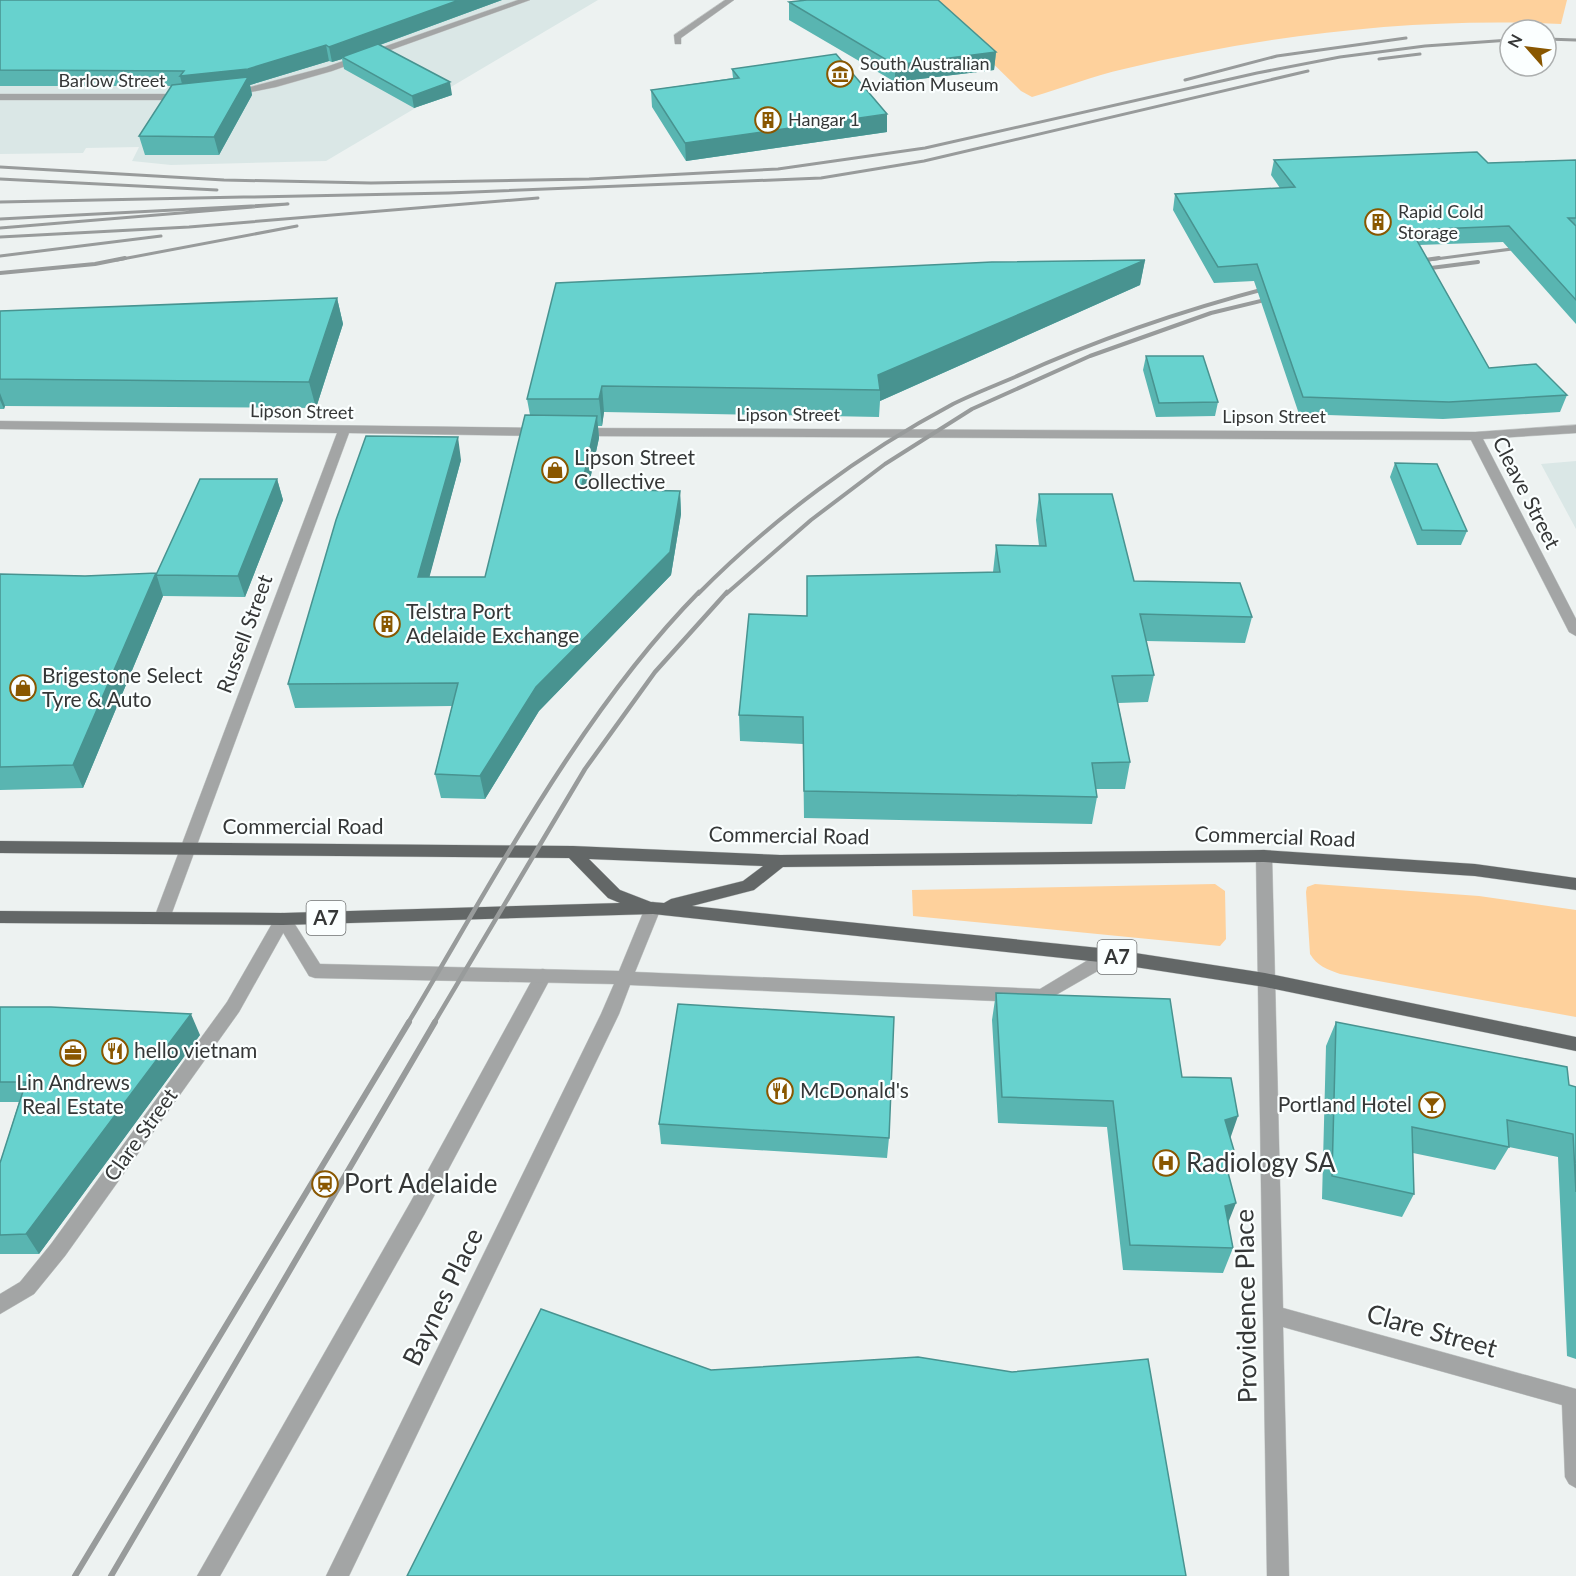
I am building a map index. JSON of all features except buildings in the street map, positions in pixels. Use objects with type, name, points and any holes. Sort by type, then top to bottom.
[{"type":"main road","name":"Commercial Road","points":[[0,847],[573,852],[780,861],[1264,856],[1475,870],[1576,884]]},
{"type":"main road","points":[[573,852],[614,894],[652,909],[697,901],[748,886],[780,861]]},
{"type":"main road","name":"A7","points":[[0,917],[283,919],[652,909],[1109,956],[1265,980],[1576,1044]]},
{"type":"street","points":[[224,94],[263,87],[319,72],[526,0]]},
{"type":"street","points":[[678,42],[676,37],[730,0]]},
{"type":"street","name":"Barlow Street","points":[[0,97],[192,97]]},
{"type":"street","name":"Lipson Street","points":[[0,425],[344,431],[1475,436],[1576,429]]},
{"type":"street","name":"Russell Street","points":[[162,918],[344,431]]},
{"type":"street","name":"Cleave Street","points":[[1475,436],[1576,632]]},
{"type":"street","name":"Providence Place","points":[[1264,856],[1278,1576]]},
{"type":"street","name":"Baynes Place","points":[[337,1576],[564,1110],[624,978],[652,909]]},
{"type":"street","points":[[283,919],[315,971],[624,978],[1042,996],[1109,956]]},
{"type":"street","name":"Clare Street","points":[[0,1305],[27,1288],[58,1250],[233,1007],[283,919]]},
{"type":"street","points":[[208,1576],[417,1209],[543,976]]},
{"type":"street","name":"Clare Street","points":[[1274,1315],[1574,1399]]},
{"type":"street","points":[[1574,1399],[1576,1477]]},
{"type":"shaded area","points":[[0,0],[598,0],[326,161],[171,165],[132,161],[139,147],[86,148],[83,153],[0,154]]},
{"type":"shaded area","points":[[928,0],[1567,0],[1561,24],[1558,24],[1558,18],[1498,18],[1498,23],[1451,23],[1341,31],[1177,57],[1101,75],[1032,97],[1021,91]]},
{"type":"shaded area","points":[[1576,461],[1576,529],[1541,464]]},
{"type":"shaded area","points":[[1215,884],[1225,891],[1226,939],[1220,946],[913,916],[912,890]]},
{"type":"shaded area","points":[[1315,884],[1479,896],[1576,910],[1576,1017],[1340,974],[1327,969],[1310,954],[1306,892],[1307,887]]},
{"type":"railway","points":[[1185,80],[1277,56],[1406,38]]},
{"type":"railway","points":[[1558,39],[1576,40]]},
{"type":"railway","points":[[0,167],[224,180],[371,183],[589,179],[778,169],[925,148],[1257,73],[1340,57],[1425,46],[1498,41]]},
{"type":"railway","points":[[1379,59],[1420,54]]},
{"type":"railway","points":[[0,202],[449,193],[821,178],[924,161],[1308,71]]},
{"type":"railway","points":[[0,179],[217,190]]},
{"type":"railway","points":[[0,237],[189,227],[538,198]]},
{"type":"railway","points":[[0,219],[288,204],[0,228]]},
{"type":"railway","points":[[117,260],[297,226]]},
{"type":"railway","points":[[0,256],[161,236]]},
{"type":"railway","points":[[1428,260],[1527,247]]},
{"type":"railway","points":[[0,273],[95,264],[125,258]]},
{"type":"railway","points":[[1411,262],[1439,258]]},
{"type":"railway","points":[[1415,270],[1478,262]]},
{"type":"railway","points":[[698,594],[756,540],[818,490],[885,444],[953,404],[1110,338],[1206,305],[1272,287]]},
{"type":"railway","points":[[726,594],[811,520],[885,464],[972,409],[1090,356],[1211,313],[1277,297]]},
{"type":"railway","points":[[408,1023],[507,855],[578,743],[656,639],[699,592]]},
{"type":"railway","points":[[434,1023],[585,769],[655,672],[727,592]]},
{"type":"railway","points":[[75,1576],[409,1022]]},
{"type":"railway","points":[[111,1576],[435,1022]]},
{"type":"place","name":"South Australian Aviation Museum","points":[[840,74]]},
{"type":"place","name":"Hangar 1","points":[[768,120]]},
{"type":"place","name":"Rapid Cold Storage","points":[[1378,222]]},
{"type":"place","name":"Lipson Street Collective","points":[[555,470]]},
{"type":"place","name":"Telstra Port Adelaide Exchange","points":[[387,624]]},
{"type":"place","name":"Brigestone Select Tyre & Auto","points":[[23,688]]},
{"type":"place","name":"hello vietnam","points":[[115,1051]]},
{"type":"place","name":"Lin Andrews Real Estate","points":[[73,1053]]},
{"type":"place","name":"McDonald's","points":[[780,1091]]},
{"type":"place","name":"Portland Hotel","points":[[1432,1105]]},
{"type":"place","name":"Radiology SA","points":[[1166,1163]]},
{"type":"place","name":"Port Adelaide","points":[[325,1184]]}]
